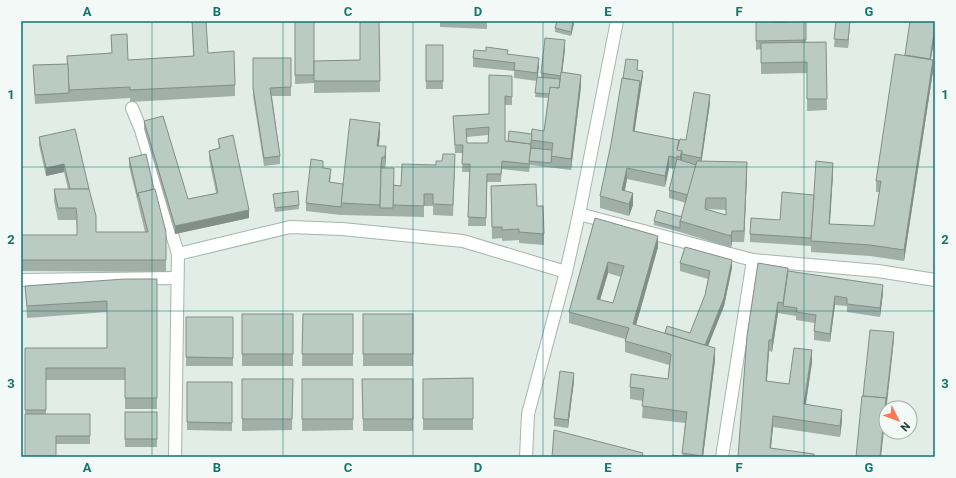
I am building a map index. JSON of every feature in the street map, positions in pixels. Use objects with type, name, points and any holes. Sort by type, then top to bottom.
[{"type":"street","points":[[526,457],[528,414],[566,272],[617,21]]},
{"type":"street","points":[[132,108],[141,130],[178,254],[175,457]]},
{"type":"street","points":[[579,214],[753,260],[878,271],[935,280]]},
{"type":"street","points":[[178,254],[290,227],[342,229],[463,241],[566,272]]},
{"type":"street","points":[[722,457],[753,260]]},
{"type":"street","points":[[21,280],[177,278]]},
{"type":"building","points":[[192,21],[206,21],[208,53],[234,51],[235,85],[130,90],[130,87],[69,90],[67,56],[112,53],[111,35],[127,34],[128,60],[194,56]]},
{"type":"building","points":[[295,21],[314,21],[314,75],[295,75]]},
{"type":"building","points":[[360,21],[379,21],[380,81],[314,81],[314,61],[360,60]]},
{"type":"building","points":[[557,21],[573,21],[571,32],[555,28]]},
{"type":"building","points":[[756,21],[806,21],[806,40],[756,41]]},
{"type":"building","points":[[836,21],[850,21],[848,40],[834,39]]},
{"type":"building","points":[[910,21],[935,21],[930,59],[905,55]]},
{"type":"building","points":[[545,38],[565,40],[561,76],[541,73]]},
{"type":"building","points":[[826,42],[827,99],[807,99],[807,62],[761,63],[761,43]]},
{"type":"building","points":[[426,45],[443,45],[443,81],[426,81]]},
{"type":"building","points":[[486,47],[508,50],[507,54],[539,58],[537,73],[514,70],[515,63],[473,58],[474,50],[486,51]]},
{"type":"building","points":[[895,54],[933,60],[904,250],[870,245],[811,241],[816,161],[833,163],[829,224],[874,226],[881,181],[876,181]]},
{"type":"building","points":[[253,58],[291,58],[291,87],[270,88],[280,156],[264,158],[253,88]]},
{"type":"building","points":[[626,59],[638,60],[637,70],[643,71],[640,88],[640,81],[623,78]]},
{"type":"building","points":[[68,64],[69,93],[35,95],[33,65]]},
{"type":"building","points":[[561,72],[581,75],[571,159],[551,156],[553,143],[531,140],[532,129],[544,131],[550,87],[559,88]]},
{"type":"building","points":[[489,75],[512,76],[512,97],[505,96],[505,141],[531,144],[529,164],[502,161],[501,174],[487,174],[486,218],[468,217],[470,164],[462,164],[463,145],[455,145],[453,116],[489,114]],"holes":[[[489,127],[488,143],[467,143],[466,129]]]},
{"type":"building","points":[[537,77],[560,79],[559,88],[550,87],[549,94],[535,93]]},
{"type":"building","points":[[622,78],[640,81],[633,131],[679,140],[677,149],[682,151],[680,157],[677,156],[677,158],[669,156],[665,176],[627,168],[622,190],[633,193],[629,204],[600,196],[611,144]]},
{"type":"building","points":[[694,92],[710,95],[701,158],[682,154],[682,151],[677,150],[680,139],[686,140]]},
{"type":"building","points":[[163,116],[188,199],[218,193],[209,151],[220,148],[218,139],[233,135],[249,210],[175,226],[144,121]]},
{"type":"building","points":[[350,119],[380,123],[377,146],[386,146],[385,157],[382,157],[381,165],[380,205],[341,203]]},
{"type":"building","points":[[75,129],[89,189],[70,189],[64,164],[46,168],[39,137]]},
{"type":"building","points":[[509,131],[532,134],[531,144],[508,141]]},
{"type":"building","points":[[531,148],[552,150],[551,163],[529,161]]},
{"type":"building","points":[[146,154],[154,189],[138,193],[138,197],[129,158]]},
{"type":"building","points":[[443,154],[455,154],[453,205],[433,204],[433,194],[424,194],[424,206],[393,205],[393,185],[401,186],[402,164],[436,165],[436,161],[442,161]]},
{"type":"building","points":[[311,159],[323,161],[323,168],[331,169],[329,182],[343,184],[341,207],[306,203]]},
{"type":"building","points":[[677,159],[696,165],[688,195],[669,190]]},
{"type":"building","points":[[697,161],[747,162],[744,231],[732,231],[731,236],[680,221]],"holes":[[[706,198],[726,198],[726,215],[705,209]]]},
{"type":"building","points":[[381,168],[394,168],[393,208],[380,208]]},
{"type":"building","points":[[536,184],[537,206],[543,206],[544,234],[519,232],[519,229],[502,230],[502,227],[492,227],[491,186]]},
{"type":"building","points":[[54,189],[89,189],[96,216],[96,232],[148,232],[138,193],[155,189],[166,232],[166,260],[21,260],[21,235],[77,235],[76,208],[58,208]]},
{"type":"building","points":[[298,191],[299,205],[275,208],[273,194]]},
{"type":"building","points":[[782,192],[814,195],[811,238],[750,234],[751,218],[780,220]]},
{"type":"building","points":[[657,210],[682,217],[680,221],[680,228],[654,221]]},
{"type":"building","points":[[595,218],[658,236],[633,324],[715,348],[702,456],[682,453],[687,412],[642,406],[644,389],[630,387],[631,374],[668,379],[671,354],[625,341],[629,328],[569,312]],"holes":[[[608,262],[624,266],[613,303],[597,299]]]},
{"type":"building","points":[[685,247],[732,260],[724,298],[705,345],[665,333],[667,326],[690,333],[705,295],[710,271],[680,263]]},
{"type":"building","points":[[758,263],[788,268],[783,303],[778,302],[772,340],[769,340],[766,381],[789,384],[794,348],[812,350],[804,404],[842,410],[840,426],[773,416],[770,448],[814,454],[814,457],[738,457],[747,336]]},
{"type":"building","points":[[788,271],[883,285],[880,308],[847,304],[847,298],[835,296],[830,334],[814,331],[816,315],[796,312],[797,308],[783,306]]},
{"type":"building","points":[[125,279],[157,279],[157,398],[125,398],[125,368],[46,368],[46,410],[25,410],[25,348],[107,348],[107,301],[27,306],[25,286]]},
{"type":"building","points":[[242,314],[293,314],[293,354],[242,354]]},
{"type":"building","points":[[303,314],[353,314],[353,354],[302,354]]},
{"type":"building","points":[[363,314],[413,314],[413,354],[363,354]]},
{"type":"building","points":[[186,317],[233,317],[233,358],[186,357]]},
{"type":"building","points":[[870,330],[894,332],[886,400],[886,398],[863,396]]},
{"type":"building","points":[[560,371],[574,373],[568,420],[554,418]]},
{"type":"building","points":[[473,378],[473,419],[423,419],[423,379]]},
{"type":"building","points":[[242,379],[293,379],[292,419],[242,419]]},
{"type":"building","points":[[302,379],[353,379],[353,419],[302,419]]},
{"type":"building","points":[[362,379],[413,379],[413,419],[363,419]]},
{"type":"building","points":[[187,382],[232,382],[232,423],[187,422]]},
{"type":"building","points":[[862,396],[886,398],[886,400],[878,400],[878,440],[882,440],[880,457],[856,457]]},
{"type":"building","points":[[125,412],[157,412],[157,439],[125,439]]},
{"type":"building","points":[[25,414],[90,414],[90,436],[56,436],[56,457],[25,457]]},
{"type":"building","points":[[554,430],[643,453],[642,457],[552,457]]},
{"type":"building","points":[[672,455],[686,457],[672,457]]}]
